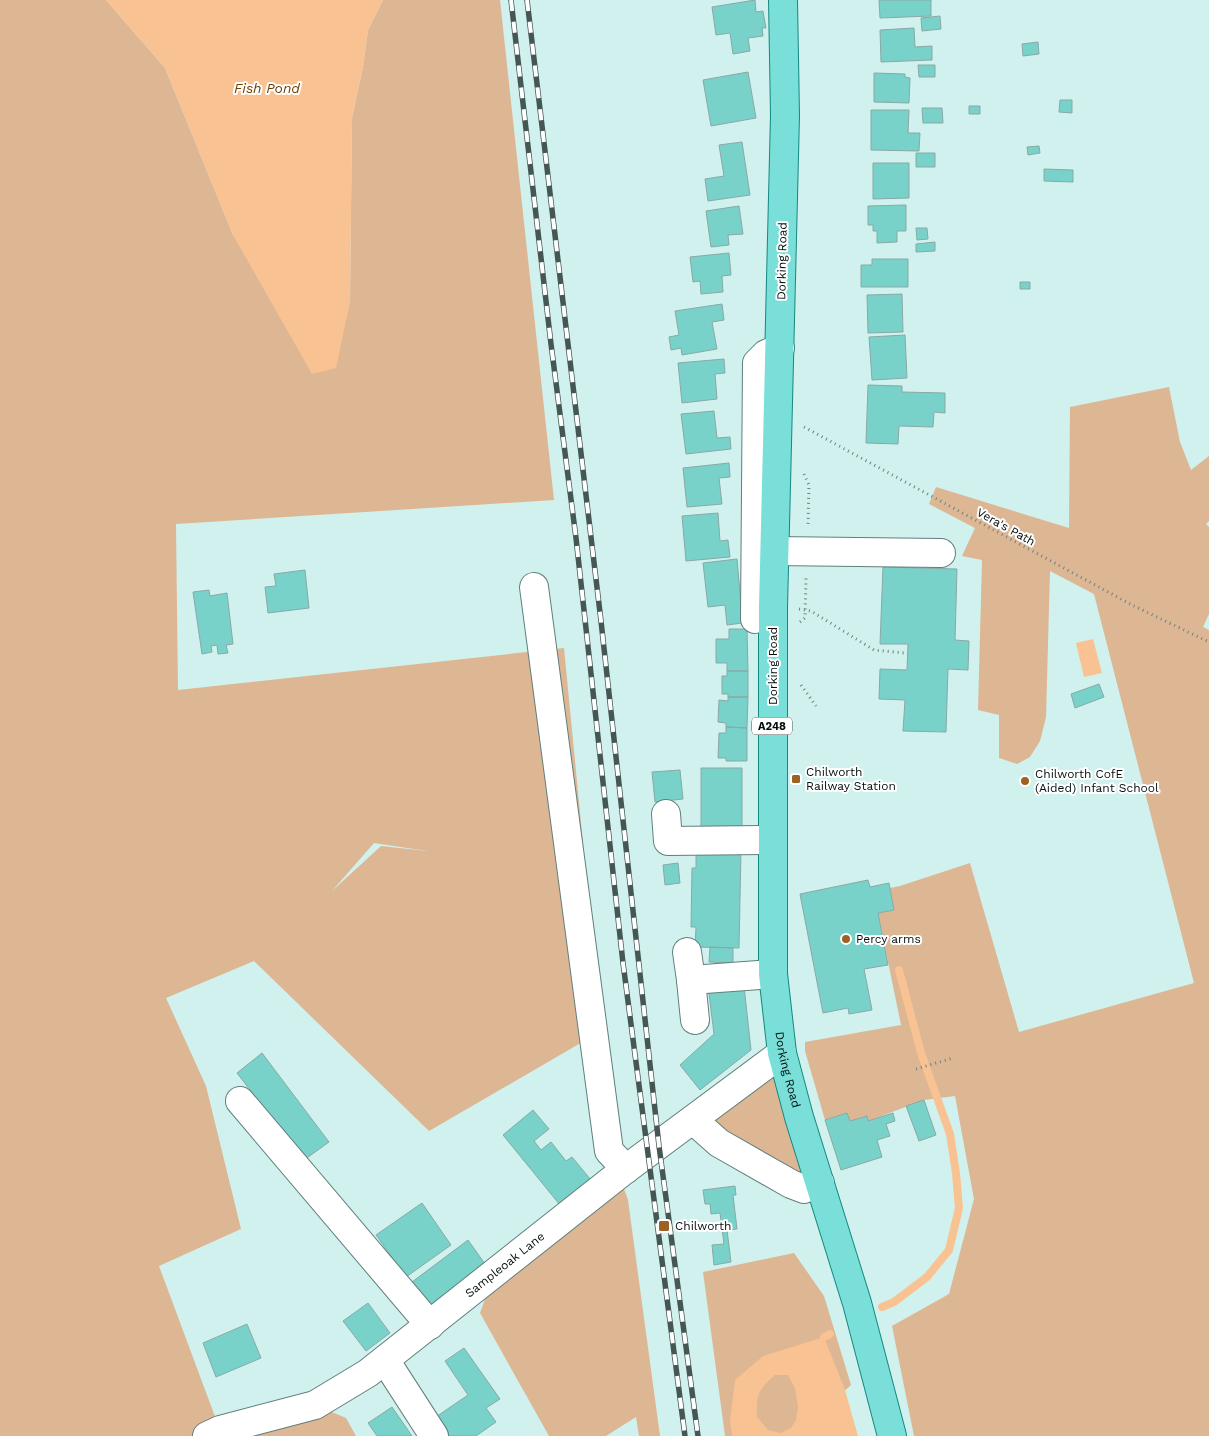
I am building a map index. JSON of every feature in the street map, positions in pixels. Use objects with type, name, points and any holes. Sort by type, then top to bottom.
[{"type":"main road","name":"Dorking Road","points":[[783,0],[786,115],[780,348],[766,504],[774,551],[764,614],[772,840],[773,974],[782,1053],[799,1117],[857,1303],[892,1436]]},
{"type":"street","points":[[764,614],[766,504]]},
{"type":"street","points":[[774,551],[941,553]]},
{"type":"street","points":[[534,588],[609,1151],[626,1169]]},
{"type":"street","points":[[666,814],[670,849],[772,840]]},
{"type":"street","points":[[687,952],[695,1020]]},
{"type":"street","points":[[691,980],[773,974]]},
{"type":"street","name":"Sampleoak Lane","points":[[208,1436],[220,1430],[315,1405],[368,1373],[626,1169],[782,1053]]},
{"type":"street","points":[[240,1101],[430,1325]]},
{"type":"street","points":[[693,1120],[719,1143],[791,1184],[804,1189],[820,1183]]},
{"type":"street","points":[[385,1360],[434,1436]]},
{"type":"path","name":"Vera's Path","points":[[797,423],[1132,605],[1209,642]]},
{"type":"path","points":[[764,614],[805,609],[811,610],[874,650],[904,653]]},
{"type":"path","points":[[797,679],[816,706]]},
{"type":"path","points":[[916,1069],[953,1058]]},
{"type":"shaded area","points":[[0,0],[106,0],[165,68],[233,235],[350,302],[352,118],[363,67],[368,30],[383,0],[500,0],[554,500],[176,524],[178,690],[564,648],[586,874],[584,1041],[429,1131],[254,961],[166,998],[206,1086],[241,1229],[159,1266],[220,1430],[315,1405],[346,1418],[356,1436],[0,1436]],"holes":[[[374,843],[427,851],[381,846],[332,891]]]},
{"type":"shaded area","points":[[1169,387],[1180,442],[1191,470],[1209,456],[1209,521],[1206,524],[1209,527],[1209,614],[1203,627],[1209,630],[1209,1436],[914,1436],[892,1326],[949,1294],[974,1199],[955,1096],[924,1100],[868,1121],[866,1116],[850,1121],[847,1113],[825,1120],[805,1051],[805,1042],[901,1025],[878,913],[894,910],[890,888],[970,863],[1019,1032],[1194,983],[1094,594],[1050,571],[1046,717],[1040,741],[1030,757],[1017,764],[999,758],[999,715],[978,710],[982,560],[962,556],[975,528],[929,504],[936,487],[1069,528],[1070,407]]},
{"type":"shaded area","points":[[782,1053],[820,1183],[701,1129]]},
{"type":"shaded area","points":[[619,1175],[628,1200],[660,1436],[639,1436],[636,1417],[606,1436],[549,1436],[480,1313],[494,1274]]},
{"type":"shaded area","points":[[794,1253],[824,1296],[851,1385],[795,1436],[725,1436],[703,1272]]},
{"type":"water","name":"Fish Pond","points":[[106,0],[383,0],[368,30],[363,67],[352,118],[350,302],[336,368],[312,374],[233,235],[165,68]]},
{"type":"water","points":[[1093,639],[1102,673],[1084,677],[1076,643]]},
{"type":"water","points":[[824,1337],[845,1390],[858,1436],[732,1436],[730,1421],[735,1380],[763,1356]],"holes":[[[775,1375],[788,1375],[795,1388],[798,1406],[796,1420],[791,1428],[780,1433],[768,1430],[757,1417],[757,1403],[759,1393]]]},
{"type":"building","points":[[755,0],[756,12],[763,11],[766,28],[762,28],[763,36],[748,38],[750,51],[733,54],[730,33],[716,35],[712,7]]},
{"type":"building","points":[[879,0],[931,0],[931,16],[880,18]]},
{"type":"building","points":[[940,16],[941,29],[922,31],[921,18]]},
{"type":"building","points":[[914,28],[915,47],[932,46],[932,60],[881,62],[880,30]]},
{"type":"building","points":[[1038,42],[1039,54],[1023,56],[1022,44]]},
{"type":"building","points":[[918,65],[935,65],[935,77],[919,77]]},
{"type":"building","points":[[748,72],[756,118],[711,126],[703,80]]},
{"type":"building","points":[[874,73],[905,74],[905,77],[910,78],[909,103],[874,102]]},
{"type":"building","points":[[1060,100],[1072,100],[1072,113],[1059,112]]},
{"type":"building","points":[[969,106],[980,106],[980,114],[969,114]]},
{"type":"building","points":[[922,108],[942,108],[943,123],[923,123]]},
{"type":"building","points":[[871,110],[909,110],[908,133],[920,133],[919,151],[871,150]]},
{"type":"building","points":[[742,142],[750,195],[708,201],[705,179],[724,176],[719,145]]},
{"type":"building","points":[[1039,146],[1040,153],[1028,155],[1027,147]]},
{"type":"building","points":[[916,153],[935,153],[935,167],[916,167]]},
{"type":"building","points":[[873,163],[909,163],[909,198],[873,199]]},
{"type":"building","points":[[1044,169],[1073,170],[1073,182],[1044,181]]},
{"type":"building","points":[[906,205],[906,231],[897,231],[897,242],[877,243],[877,231],[873,231],[873,225],[868,225],[868,206]]},
{"type":"building","points":[[739,206],[743,234],[728,235],[729,245],[711,247],[706,211]]},
{"type":"building","points":[[916,228],[927,228],[928,239],[917,240]]},
{"type":"building","points":[[935,242],[935,251],[916,252],[916,244]]},
{"type":"building","points":[[729,253],[731,275],[722,276],[723,292],[701,294],[700,281],[693,282],[690,257]]},
{"type":"building","points":[[872,259],[908,259],[908,287],[861,287],[861,265],[872,265]]},
{"type":"building","points":[[1020,282],[1030,282],[1030,289],[1020,289]]},
{"type":"building","points":[[902,294],[903,332],[868,333],[867,295]]},
{"type":"building","points":[[722,304],[724,320],[712,322],[717,349],[682,355],[681,348],[671,350],[669,337],[679,335],[675,311]]},
{"type":"building","points":[[905,335],[907,378],[872,380],[869,337]]},
{"type":"building","points":[[724,359],[725,373],[715,374],[717,399],[682,403],[678,363]]},
{"type":"building","points":[[868,385],[902,386],[902,392],[945,393],[945,413],[934,412],[933,427],[899,426],[898,444],[866,443]]},
{"type":"building","points":[[714,411],[717,438],[730,437],[731,449],[686,454],[681,414]]},
{"type":"building","points":[[729,463],[730,477],[719,478],[722,504],[687,507],[683,468]]},
{"type":"building","points":[[718,513],[720,541],[728,540],[730,557],[686,561],[682,516]]},
{"type":"building","points":[[737,559],[741,604],[750,622],[727,625],[725,605],[708,607],[703,563]]},
{"type":"building","points":[[883,567],[957,569],[955,640],[969,641],[968,670],[948,669],[946,732],[903,731],[905,700],[879,699],[880,669],[907,670],[908,644],[880,644]]},
{"type":"building","points":[[305,570],[309,608],[268,613],[265,587],[276,586],[274,574]]},
{"type":"building","points":[[209,590],[210,596],[227,593],[233,644],[226,645],[228,653],[218,654],[217,645],[211,646],[212,652],[202,654],[193,592]]},
{"type":"building","points":[[729,629],[747,629],[748,671],[727,671],[727,663],[716,663],[716,639],[729,639]]},
{"type":"building","points":[[727,671],[748,671],[748,697],[728,697],[728,694],[722,694],[722,676],[727,676]]},
{"type":"building","points":[[1099,684],[1104,697],[1075,708],[1071,694]]},
{"type":"building","points":[[728,697],[748,697],[747,728],[726,727],[726,723],[718,722],[719,700],[728,701]]},
{"type":"building","points":[[726,727],[747,728],[747,761],[726,761],[726,758],[718,758],[719,733],[726,733]]},
{"type":"building","points":[[701,768],[742,768],[742,833],[701,834]]},
{"type":"building","points":[[680,770],[683,799],[655,802],[652,772]]},
{"type":"building","points":[[696,850],[741,850],[739,948],[695,947],[696,927],[691,927],[692,868],[696,868]]},
{"type":"building","points":[[678,863],[680,883],[665,885],[663,865]]},
{"type":"building","name":"Percy arms","points":[[868,880],[870,887],[889,883],[894,910],[878,913],[888,965],[864,969],[872,1010],[849,1014],[848,1008],[823,1013],[800,894]]},
{"type":"building","points":[[710,947],[733,948],[733,963],[709,962]]},
{"type":"building","points":[[708,986],[744,986],[751,1050],[700,1090],[680,1065],[714,1034]]},
{"type":"building","points":[[262,1053],[329,1142],[304,1160],[237,1073]]},
{"type":"building","points":[[924,1100],[936,1135],[919,1141],[906,1106]]},
{"type":"building","points":[[533,1110],[549,1129],[534,1141],[541,1150],[551,1142],[566,1161],[572,1157],[591,1180],[560,1205],[503,1135]]},
{"type":"building","points":[[847,1113],[850,1121],[867,1116],[868,1121],[893,1113],[895,1121],[886,1124],[890,1136],[877,1140],[882,1157],[841,1170],[825,1120]]},
{"type":"building","points":[[735,1186],[736,1195],[733,1195],[737,1229],[727,1230],[731,1262],[714,1265],[712,1245],[724,1244],[720,1213],[711,1214],[710,1204],[705,1204],[703,1190]]},
{"type":"building","points":[[422,1203],[451,1245],[406,1277],[376,1235]]},
{"type":"building","points":[[468,1240],[485,1264],[429,1306],[412,1282]]},
{"type":"building","points":[[368,1303],[390,1333],[366,1351],[343,1321]]},
{"type":"building","points":[[247,1324],[261,1358],[216,1377],[203,1343]]},
{"type":"building","points":[[464,1348],[500,1399],[486,1408],[496,1422],[476,1436],[440,1436],[430,1421],[468,1395],[445,1361]]},
{"type":"building","points":[[392,1407],[412,1436],[377,1436],[368,1423]]},
{"type":"waterway","points":[[882,1307],[894,1302],[927,1277],[949,1250],[959,1208],[950,1134],[921,1053],[899,970]]},
{"type":"waterway","points":[[824,1337],[830,1334]]},
{"type":"railway","points":[[511,0],[551,344],[576,538],[623,963],[685,1436]]},
{"type":"railway","points":[[527,0],[601,621],[659,1146],[698,1436]]},
{"type":"place","name":"Chilworth Railway Station","points":[[796,779]]},
{"type":"place","name":"Chilworth CofE (Aided) Infant School","points":[[1025,781]]},
{"type":"place","name":"Percy arms","points":[[846,939]]},
{"type":"place","name":"Chilworth","points":[[664,1226]]}]
